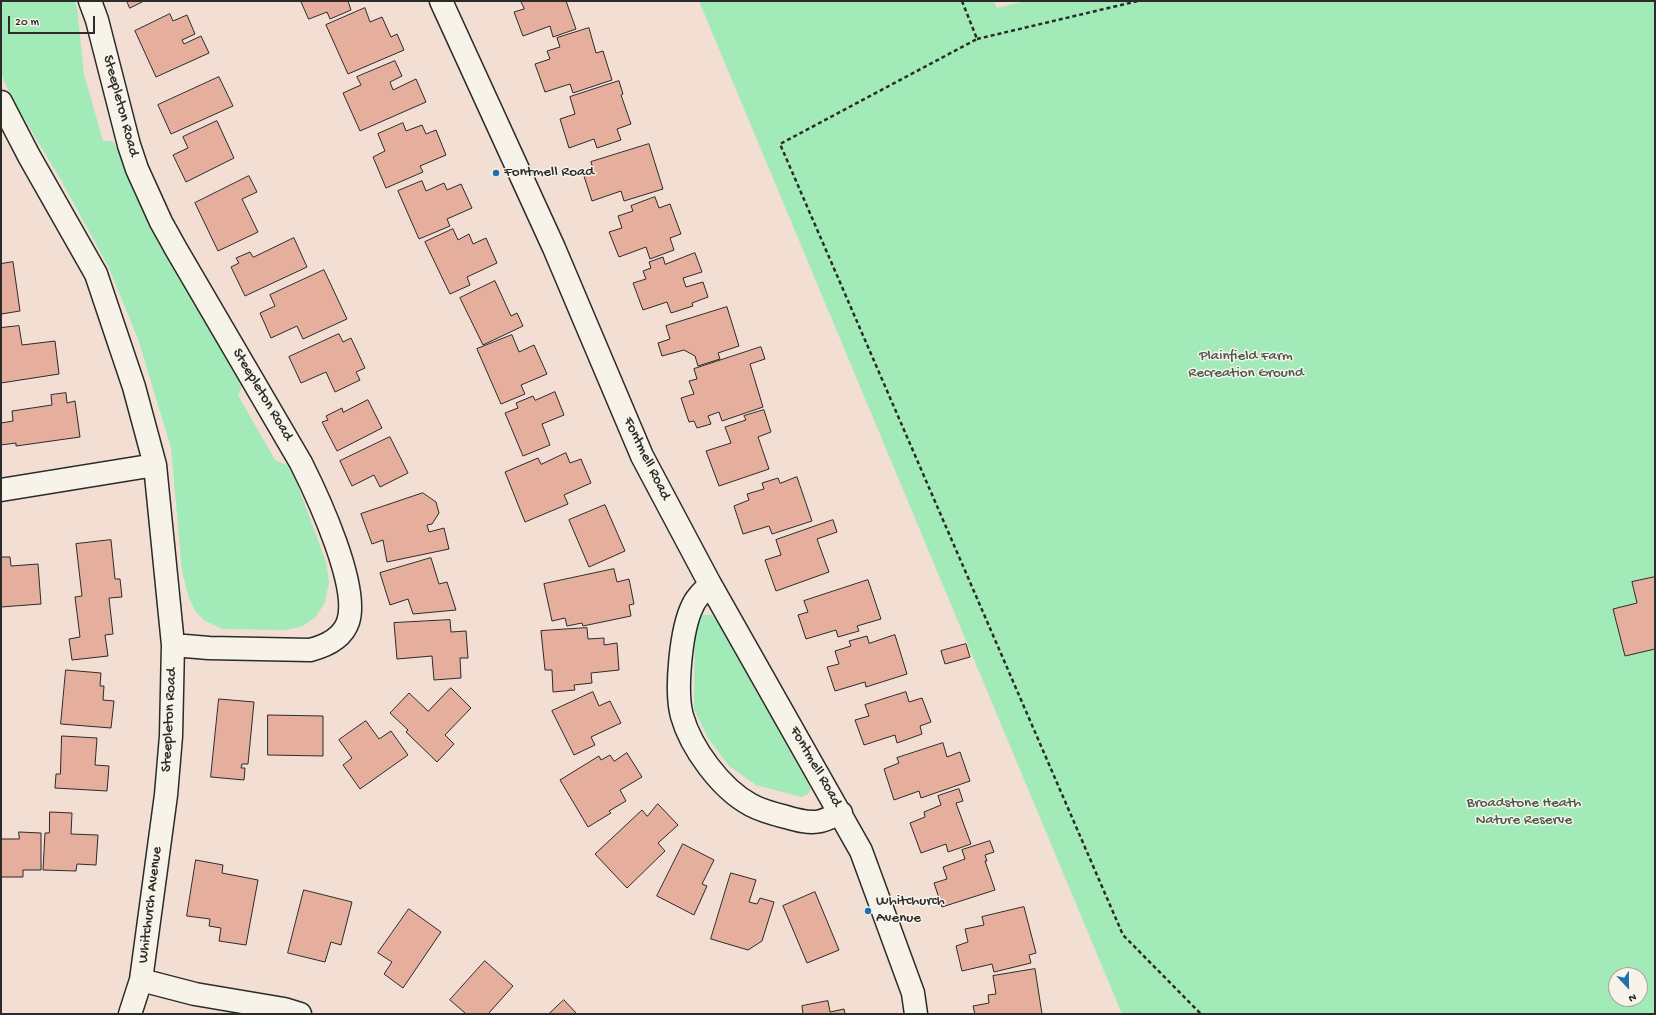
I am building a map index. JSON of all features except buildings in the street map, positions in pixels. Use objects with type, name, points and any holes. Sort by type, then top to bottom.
[{"type":"street","name":"Steepleton Road","points":[[90,1],[97,20],[129,145],[137,169],[176,249],[301,463],[318,497],[337,546],[348,587],[350,608],[347,623],[338,637],[326,646],[310,650],[209,648],[173,645]]},
{"type":"street","name":"Fontmell Road","points":[[441,1],[554,248],[642,456],[710,584],[841,813],[820,822],[799,821],[751,805],[734,793],[717,776],[695,747],[682,715],[679,690],[683,644],[687,621],[693,604],[710,584]]},
{"type":"street","name":"Steepleton Road","points":[[1,102],[29,156],[96,274],[134,387],[155,465],[173,645],[171,736],[166,795]]},
{"type":"street","points":[[1,490],[155,465]]},
{"type":"street","name":"Whitchurch Avenue","points":[[130,1014],[141,980],[166,795]]},
{"type":"street","points":[[841,813],[861,851],[913,993],[916,1014]]},
{"type":"street","points":[[141,980],[195,994],[284,1009],[300,1014]]},
{"type":"path","points":[[962,1],[978,39]]},
{"type":"path","points":[[1138,1],[978,39],[780,144],[1123,935],[1201,1014]]},
{"type":"green space","points":[[1,1],[75,1],[84,74],[103,141],[112,141],[120,151],[130,184],[149,225],[202,318],[242,382],[238,395],[275,460],[291,467],[326,562],[329,582],[325,602],[316,617],[301,627],[285,630],[223,629],[205,621],[195,611],[188,595],[182,571],[171,448],[138,339],[109,268],[61,180],[14,102],[1,74]]},
{"type":"green space","name":"Plainfield Farm Recreation Ground","points":[[699,1],[994,1],[997,8],[1025,1],[1655,1],[1655,1014],[1122,1014]]},
{"type":"green space","points":[[703,615],[712,615],[719,624],[811,789],[808,794],[801,797],[756,785],[729,766],[708,738],[694,709],[695,622]]},
{"type":"place","name":"Fontmell Road","points":[[496,173]]},
{"type":"place","name":"Whitchurch Avenue","points":[[868,911]]},
{"type":"park label","name":"Broadstone Heath Nature Reserve","points":[[1524,812]]}]
